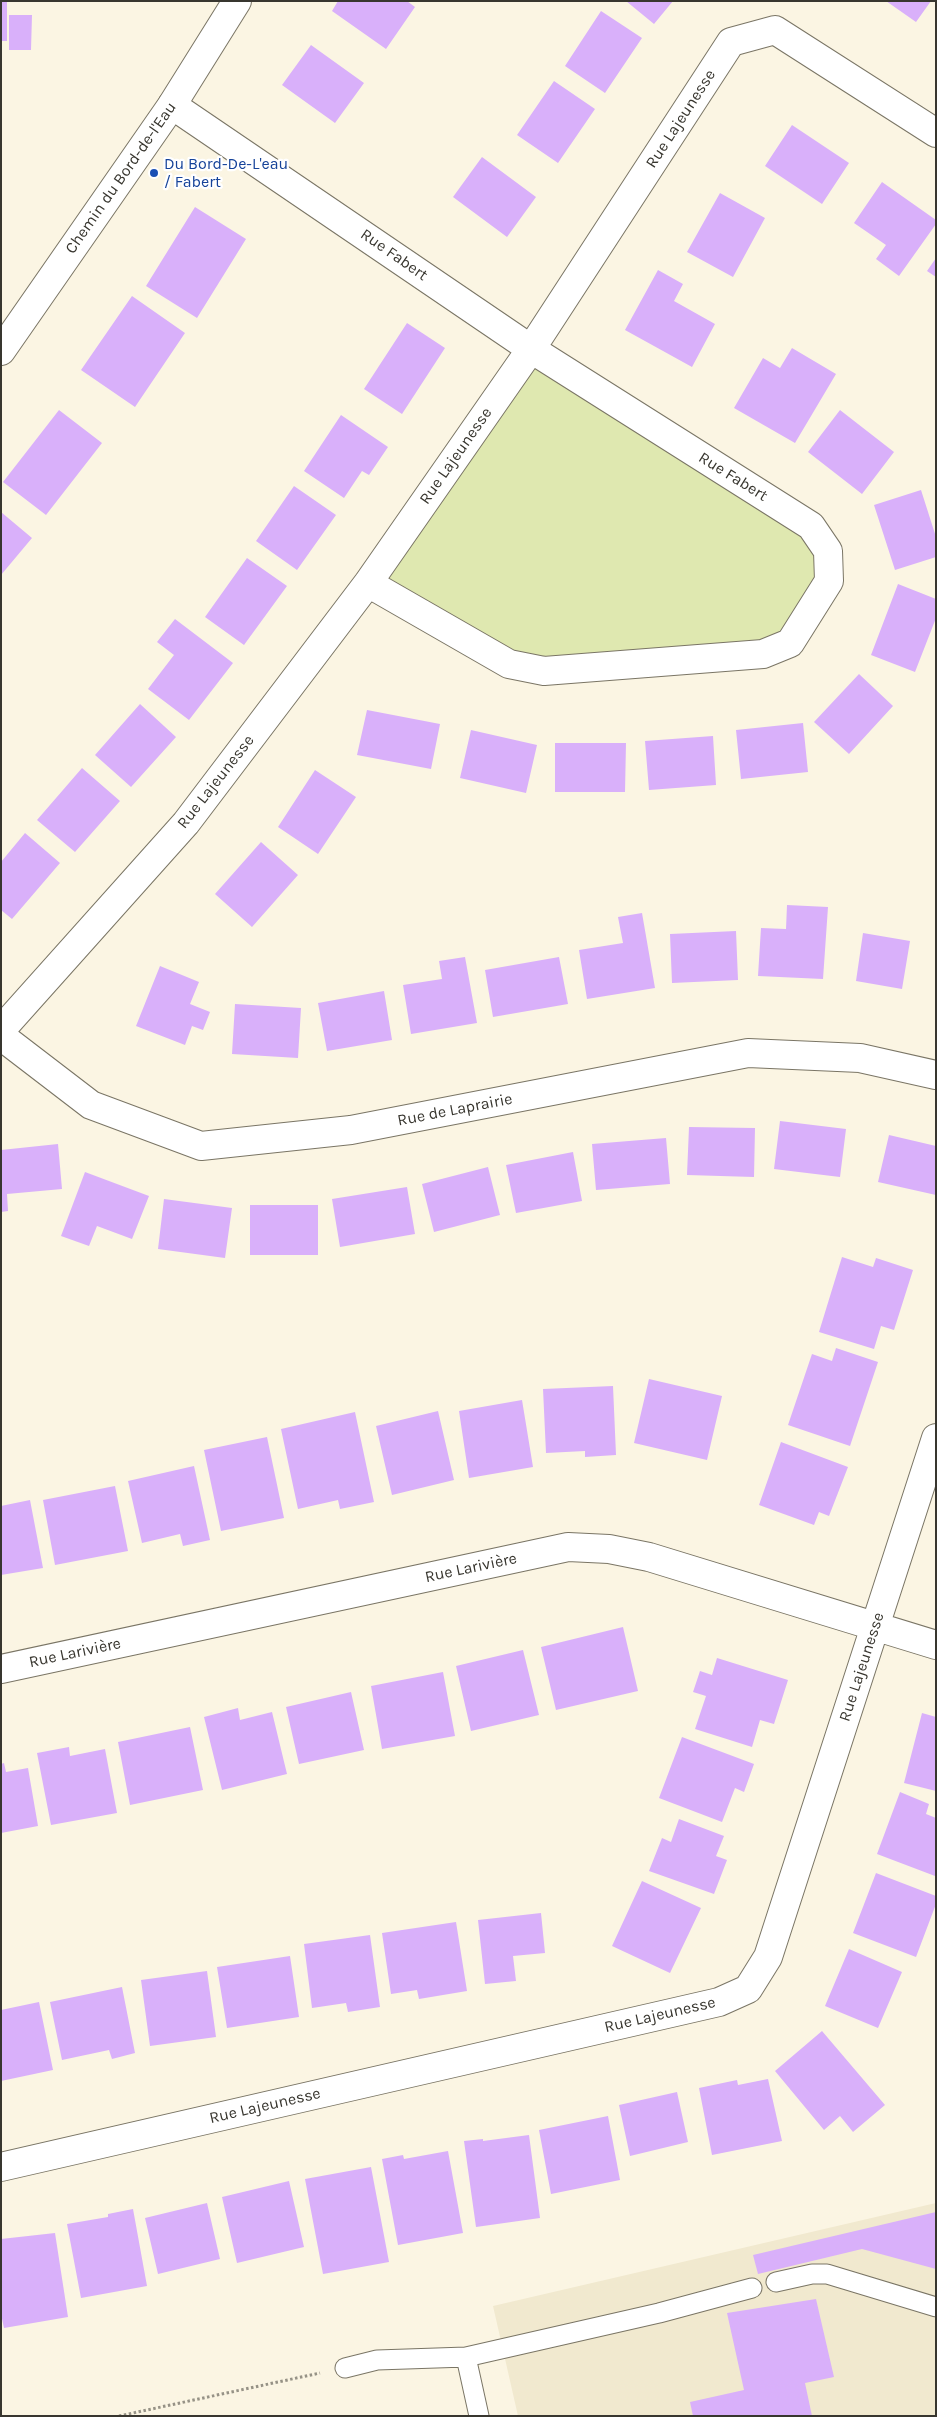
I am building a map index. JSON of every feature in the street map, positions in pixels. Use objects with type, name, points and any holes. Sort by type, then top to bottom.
[{"type":"street","name":"Chemin du Bord-de-l'Eau","points":[[1,351],[172,105],[238,1]]},
{"type":"street","name":"Rue Lajeunesse","points":[[1,1030],[186,823],[368,582],[531,349],[731,42],[775,30],[936,133]]},
{"type":"street","name":"Rue Fabert","points":[[172,105],[531,349],[811,526],[828,551],[829,581],[790,643],[763,654],[544,671],[509,664],[368,582]]},
{"type":"street","name":"Rue de Laprairie","points":[[1,1036],[91,1105],[200,1146],[351,1130],[748,1053],[860,1058],[936,1075]]},
{"type":"street","name":"Rue Lajeunesse","points":[[1,2167],[719,2002],[748,1989],[768,1957],[936,1438]]},
{"type":"street","name":"Rue Larivière","points":[[1,1668],[568,1547],[609,1548],[650,1557],[936,1645]]},
{"type":"lane","points":[[776,2282],[812,2274],[827,2274],[936,2306]]},
{"type":"lane","points":[[345,2368],[378,2360],[466,2357],[659,2313],[752,2288]]},
{"type":"lane","points":[[466,2357],[479,2416]]},
{"type":"path","points":[[119,2416],[345,2368]]},
{"type":"shaded area","points":[[936,2203],[936,2416],[518,2416],[493,2306]]},
{"type":"green space","points":[[531,349],[828,551],[790,643],[544,671],[368,583]]},
{"type":"building","points":[[1,1],[7,1],[7,41],[1,41]]},
{"type":"building","points":[[338,1],[407,1],[415,7],[386,49],[332,11]]},
{"type":"building","points":[[626,1],[673,1],[654,24]]},
{"type":"building","points":[[886,1],[931,1],[916,22]]},
{"type":"building","points":[[601,11],[642,38],[605,93],[565,66]]},
{"type":"building","points":[[9,15],[32,15],[31,50],[9,50]]},
{"type":"building","points":[[311,45],[364,83],[335,123],[282,85]]},
{"type":"building","points":[[554,81],[595,109],[558,163],[517,135]]},
{"type":"building","points":[[792,125],[849,163],[822,204],[765,166]]},
{"type":"building","points":[[482,157],[536,197],[507,237],[453,197]]},
{"type":"building","points":[[882,182],[936,220],[936,224],[899,276],[876,259],[886,245],[854,223]]},
{"type":"building","points":[[720,193],[765,218],[733,277],[687,252]]},
{"type":"building","points":[[195,207],[246,239],[197,318],[146,286]]},
{"type":"building","points":[[936,258],[936,277],[927,271]]},
{"type":"building","points":[[658,270],[683,284],[674,301],[715,324],[692,367],[625,330]]},
{"type":"building","points":[[132,296],[185,333],[135,407],[81,370]]},
{"type":"building","points":[[407,323],[445,348],[402,414],[364,389]]},
{"type":"building","points":[[792,348],[836,374],[795,443],[734,408],[763,358],[780,368]]},
{"type":"building","points":[[59,410],[102,443],[46,515],[3,482]]},
{"type":"building","points":[[840,410],[894,452],[862,494],[808,452]]},
{"type":"building","points":[[341,415],[388,447],[369,475],[362,471],[344,498],[304,471]]},
{"type":"building","points":[[294,486],[336,515],[297,570],[256,541]]},
{"type":"building","points":[[921,490],[936,537],[936,557],[895,570],[874,505]]},
{"type":"building","points":[[1,512],[32,538],[1,575]]},
{"type":"building","points":[[247,558],[287,586],[244,645],[205,617]]},
{"type":"building","points":[[898,584],[936,599],[936,618],[915,672],[871,655]]},
{"type":"building","points":[[175,619],[233,663],[189,720],[148,689],[174,655],[157,642]]},
{"type":"building","points":[[859,674],[893,706],[849,754],[814,722]]},
{"type":"building","points":[[140,704],[176,737],[131,787],[95,755]]},
{"type":"building","points":[[367,710],[440,724],[431,769],[357,755]]},
{"type":"building","points":[[803,723],[808,772],[741,779],[736,730]]},
{"type":"building","points":[[471,730],[537,745],[526,793],[460,778]]},
{"type":"building","points":[[713,736],[716,785],[649,790],[645,741]]},
{"type":"building","points":[[555,743],[626,743],[625,792],[555,792]]},
{"type":"building","points":[[82,768],[120,801],[75,852],[37,820]]},
{"type":"building","points":[[315,770],[356,797],[318,854],[278,827]]},
{"type":"building","points":[[25,833],[60,863],[12,919],[1,910],[1,862]]},
{"type":"building","points":[[261,842],[298,875],[252,927],[215,894]]},
{"type":"building","points":[[787,905],[828,907],[823,979],[758,976],[761,928],[786,929]]},
{"type":"building","points":[[642,913],[655,988],[587,999],[579,950],[623,943],[618,917]]},
{"type":"building","points":[[736,931],[738,980],[672,983],[670,934]]},
{"type":"building","points":[[863,933],[910,941],[902,989],[856,981]]},
{"type":"building","points":[[465,957],[477,1023],[411,1034],[403,985],[442,979],[439,961]]},
{"type":"building","points":[[559,957],[568,1004],[493,1017],[485,970]]},
{"type":"building","points":[[160,966],[199,982],[190,1004],[210,1012],[203,1030],[192,1026],[185,1045],[136,1026]]},
{"type":"building","points":[[384,991],[392,1040],[327,1051],[318,1003]]},
{"type":"building","points":[[235,1004],[301,1008],[298,1058],[232,1054]]},
{"type":"building","points":[[780,1121],[846,1129],[840,1177],[774,1169]]},
{"type":"building","points":[[689,1127],[755,1128],[754,1177],[687,1175]]},
{"type":"building","points":[[889,1135],[936,1146],[936,1195],[878,1182]]},
{"type":"building","points":[[666,1138],[670,1184],[596,1190],[592,1144]]},
{"type":"building","points":[[58,1144],[62,1189],[7,1194],[8,1211],[1,1212],[1,1150]]},
{"type":"building","points":[[573,1152],[582,1201],[516,1213],[506,1165]]},
{"type":"building","points":[[488,1167],[500,1215],[434,1232],[422,1184]]},
{"type":"building","points":[[85,1172],[149,1196],[132,1239],[97,1226],[89,1246],[61,1236]]},
{"type":"building","points":[[407,1187],[415,1234],[340,1247],[332,1199]]},
{"type":"building","points":[[164,1199],[232,1208],[225,1258],[158,1249]]},
{"type":"building","points":[[250,1205],[318,1205],[318,1255],[250,1255]]},
{"type":"building","points":[[842,1257],[873,1267],[876,1258],[913,1270],[894,1330],[881,1326],[874,1349],[819,1332]]},
{"type":"building","points":[[836,1348],[878,1362],[850,1446],[788,1425],[812,1354],[832,1361]]},
{"type":"building","points":[[649,1379],[722,1396],[707,1460],[634,1443]]},
{"type":"building","points":[[613,1386],[616,1455],[585,1457],[585,1451],[546,1453],[543,1389]]},
{"type":"building","points":[[522,1400],[533,1467],[469,1478],[459,1411]]},
{"type":"building","points":[[438,1411],[454,1480],[392,1495],[376,1426]]},
{"type":"building","points":[[355,1412],[374,1502],[340,1509],[338,1500],[298,1509],[281,1429]]},
{"type":"building","points":[[267,1437],[284,1518],[221,1531],[204,1450]]},
{"type":"building","points":[[781,1442],[848,1467],[829,1516],[819,1512],[814,1525],[759,1505]]},
{"type":"building","points":[[194,1466],[210,1540],[183,1546],[180,1534],[142,1543],[128,1481]]},
{"type":"building","points":[[115,1486],[128,1551],[55,1565],[43,1500]]},
{"type":"building","points":[[30,1500],[43,1568],[1,1575],[1,1506]]},
{"type":"building","points":[[623,1627],[638,1691],[556,1710],[541,1647]]},
{"type":"building","points":[[523,1650],[539,1715],[471,1731],[456,1666]]},
{"type":"building","points":[[717,1658],[788,1680],[774,1724],[760,1720],[752,1747],[695,1729],[706,1696],[693,1692],[700,1671],[712,1675]]},
{"type":"building","points":[[443,1672],[455,1736],[382,1749],[371,1686]]},
{"type":"building","points":[[351,1692],[364,1750],[299,1764],[286,1707]]},
{"type":"building","points":[[238,1708],[240,1720],[272,1712],[287,1774],[222,1790],[204,1717]]},
{"type":"building","points":[[922,1713],[936,1717],[936,1791],[904,1783]]},
{"type":"building","points":[[190,1727],[203,1790],[130,1805],[118,1742]]},
{"type":"building","points":[[682,1737],[754,1764],[744,1792],[735,1788],[722,1822],[659,1798]]},
{"type":"building","points":[[69,1747],[70,1756],[105,1749],[117,1813],[51,1825],[37,1753]]},
{"type":"building","points":[[4,1763],[6,1772],[28,1768],[38,1826],[1,1833],[1,1764]]},
{"type":"building","points":[[900,1792],[929,1804],[926,1814],[936,1818],[935,1876],[877,1854]]},
{"type":"building","points":[[679,1819],[724,1836],[716,1856],[727,1860],[714,1894],[649,1871],[662,1838],[671,1842]]},
{"type":"building","points":[[876,1873],[936,1896],[936,1904],[916,1957],[853,1933]]},
{"type":"building","points":[[642,1881],[701,1908],[670,1973],[612,1946]]},
{"type":"building","points":[[541,1913],[545,1953],[513,1956],[516,1981],[485,1984],[478,1920]]},
{"type":"building","points":[[456,1922],[467,1991],[419,1999],[417,1990],[391,1994],[382,1933]]},
{"type":"building","points":[[370,1935],[380,2007],[348,2012],[346,2003],[312,2008],[304,1944]]},
{"type":"building","points":[[849,1949],[902,1972],[878,2028],[825,2006]]},
{"type":"building","points":[[290,1956],[299,2017],[227,2028],[217,1967]]},
{"type":"building","points":[[207,1971],[216,2037],[150,2046],[141,1980]]},
{"type":"building","points":[[122,1987],[135,2053],[112,2059],[109,2050],[62,2060],[50,2002]]},
{"type":"building","points":[[39,2002],[53,2070],[1,2081],[1,2010]]},
{"type":"building","points":[[822,2031],[885,2105],[853,2132],[840,2116],[824,2130],[775,2071]]},
{"type":"building","points":[[768,2079],[782,2141],[712,2155],[699,2088],[737,2080],[738,2085]]},
{"type":"building","points":[[677,2092],[688,2142],[630,2156],[619,2105]]},
{"type":"building","points":[[608,2116],[620,2180],[551,2194],[539,2130]]},
{"type":"building","points":[[529,2135],[540,2218],[476,2227],[464,2141],[483,2139],[483,2141]]},
{"type":"building","points":[[448,2151],[463,2233],[398,2245],[382,2159],[403,2155],[404,2159]]},
{"type":"building","points":[[371,2167],[389,2262],[323,2274],[305,2179]]},
{"type":"building","points":[[289,2181],[304,2247],[237,2263],[222,2197]]},
{"type":"building","points":[[207,2203],[220,2259],[158,2274],[145,2218]]},
{"type":"building","points":[[133,2209],[147,2286],[81,2298],[67,2224],[108,2217],[108,2214]]},
{"type":"building","points":[[936,2212],[936,2269],[862,2249],[758,2274],[753,2255]]},
{"type":"building","points":[[55,2233],[68,2317],[4,2328],[1,2314],[1,2239]]},
{"type":"building","points":[[816,2299],[834,2377],[805,2383],[812,2416],[693,2416],[690,2402],[744,2390],[727,2313]]},
{"type":"place","name":"Du Bord-De-L'eau / Fabert","points":[[154,173]]}]
